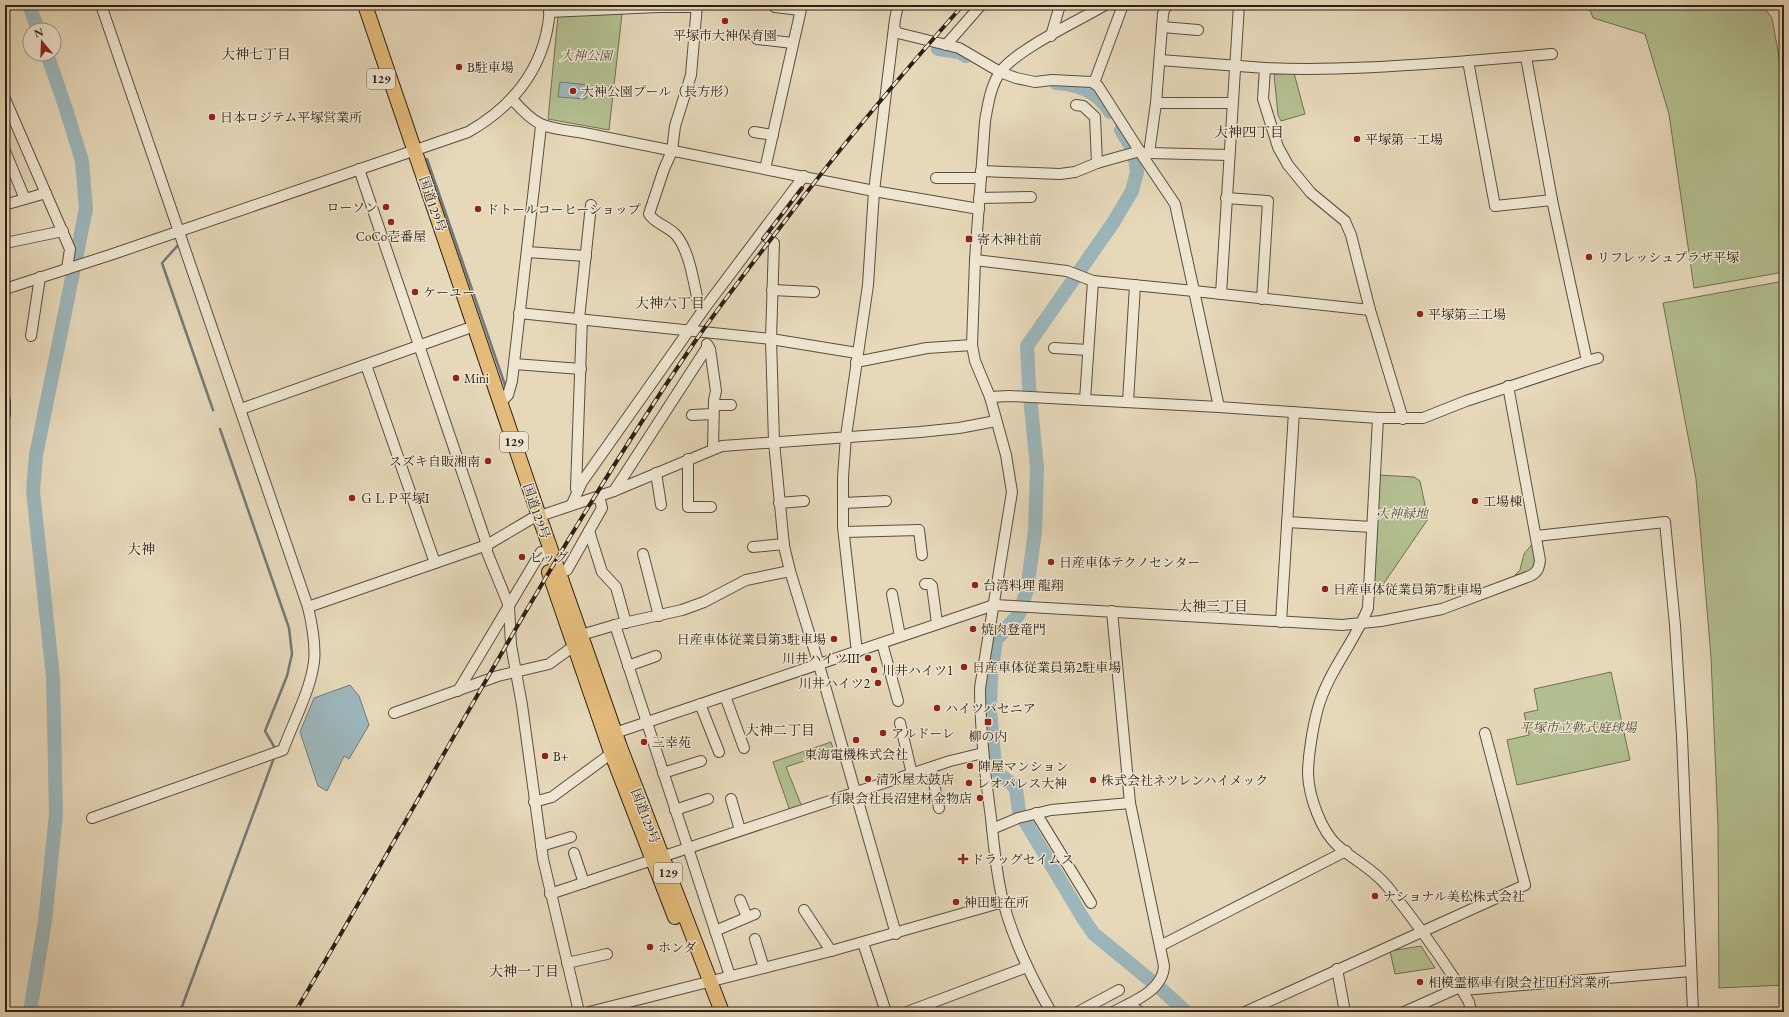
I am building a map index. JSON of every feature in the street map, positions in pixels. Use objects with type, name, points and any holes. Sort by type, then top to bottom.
[{"type":"highway","name":"国道129号","points":[[356,5],[411,152],[500,403],[535,518],[542,552],[577,641],[610,735],[657,858],[706,983],[722,1012]]},
{"type":"highway","name":"国道129号","points":[[365,5],[466,329],[535,518],[559,573],[577,641]]},
{"type":"highway","name":"国道129号","points":[[706,983],[713,1012]]},
{"type":"street","points":[[92,818],[283,750],[314,662],[314,632],[308,607],[102,5]]},
{"type":"street","points":[[857,652],[844,532],[843,503],[846,436],[856,358],[868,285],[874,191],[898,5]]},
{"type":"street","points":[[946,45],[981,5]]},
{"type":"street","points":[[1051,36],[1060,5]]},
{"type":"street","points":[[1051,1012],[1027,967],[1003,902],[983,753],[980,718],[980,688],[1012,492],[1006,455],[990,397],[975,361],[972,345],[975,260],[981,175],[989,99],[1000,72],[1020,55],[1105,5]]},
{"type":"street","points":[[1094,83],[1123,5]]},
{"type":"street","points":[[1144,154],[1156,103],[1163,14],[1166,5]]},
{"type":"street","points":[[1221,294],[1239,5]]},
{"type":"street","points":[[5,289],[468,132],[497,114],[512,99],[530,75],[540,56],[547,32],[549,8],[697,6],[691,75],[675,126],[672,152],[664,169],[649,214],[652,219],[675,234],[682,245],[699,306],[704,309]]},
{"type":"street","points":[[766,169],[801,8],[775,7]]},
{"type":"street","points":[[1162,27],[1192,31]]},
{"type":"street","points":[[894,28],[898,34],[959,48],[1000,72],[1016,78],[1035,82],[1052,80],[1094,83],[1098,86],[1144,154],[1175,204],[1219,407]]},
{"type":"street","points":[[757,40],[793,43]]},
{"type":"street","points":[[1160,60],[1306,70],[1364,69],[1552,54]]},
{"type":"street","points":[[1526,57],[1552,200],[1587,361]]},
{"type":"street","points":[[1468,61],[1495,206],[1552,200]]},
{"type":"street","points":[[1265,68],[1264,99],[1278,147],[1288,165],[1311,193],[1345,221],[1351,235],[1370,310],[1403,419]]},
{"type":"street","points":[[5,99],[10,122],[46,193],[70,249],[68,268]]},
{"type":"street","points":[[512,99],[531,120],[541,126],[584,133],[672,152],[804,176],[874,191],[979,209]]},
{"type":"street","points":[[1156,103],[1232,104]]},
{"type":"street","points":[[1081,104],[1095,116],[1097,133],[1097,163]]},
{"type":"street","points":[[500,403],[508,395],[514,364],[541,126]]},
{"type":"street","points":[[754,132],[773,135]]},
{"type":"street","points":[[5,152],[25,199]]},
{"type":"street","points":[[936,178],[947,175],[1060,174],[1075,172],[1097,163],[1144,154],[1229,155]]},
{"type":"street","points":[[358,170],[487,545],[487,552],[509,606],[511,646],[541,846],[550,894],[579,1012]]},
{"type":"street","points":[[572,504],[576,492],[689,330],[804,176]]},
{"type":"street","points":[[11,203],[46,193]]},
{"type":"street","points":[[979,198],[1031,197]]},
{"type":"street","points":[[1226,198],[1268,201],[1262,299]]},
{"type":"street","points":[[576,492],[580,319],[591,205]]},
{"type":"street","points":[[10,242],[63,231]]},
{"type":"street","points":[[762,232],[774,243],[769,410],[774,442],[784,544],[790,572],[819,665],[896,934]]},
{"type":"street","points":[[526,252],[586,256]]},
{"type":"street","points":[[975,260],[1067,271],[1093,281],[1370,310]]},
{"type":"street","points":[[31,336],[40,277]]},
{"type":"street","points":[[1085,400],[1093,281]]},
{"type":"street","points":[[1128,402],[1135,285]]},
{"type":"street","points":[[772,290],[814,292]]},
{"type":"street","points":[[519,313],[771,339],[856,358],[927,348],[972,345]]},
{"type":"street","points":[[241,409],[466,329]]},
{"type":"street","points":[[704,332],[710,349],[716,391],[714,410],[718,448]]},
{"type":"street","points":[[614,491],[708,346]]},
{"type":"street","points":[[1054,348],[1088,350]]},
{"type":"street","points":[[990,397],[1128,402],[1378,418],[1423,418],[1508,386],[1598,358]]},
{"type":"street","points":[[514,364],[580,368]]},
{"type":"street","points":[[366,365],[435,563]]},
{"type":"street","points":[[610,735],[857,652],[937,623],[994,605],[1342,625],[1381,621],[1442,609],[1536,573],[1540,560],[1508,386]]},
{"type":"street","points":[[5,401],[5,415]]},
{"type":"street","points":[[692,415],[731,405]]},
{"type":"street","points":[[1281,622],[1294,412]]},
{"type":"street","points":[[1378,418],[1372,527],[1370,607],[1329,681],[1318,708],[1308,774],[1311,792],[1327,832],[1338,846],[1368,866],[1379,877],[1422,932],[1461,989],[1469,1002],[1471,1012]]},
{"type":"street","points":[[308,607],[487,545],[535,518],[572,504],[614,491],[688,459],[718,448],[846,436],[923,432],[959,428],[996,421]]},
{"type":"street","points":[[688,459],[688,507],[706,509]]},
{"type":"street","points":[[656,473],[661,505]]},
{"type":"street","points":[[559,573],[567,570],[602,508],[600,496]]},
{"type":"street","points":[[779,503],[804,501]]},
{"type":"street","points":[[843,503],[886,501]]},
{"type":"street","points":[[1287,522],[1372,527]]},
{"type":"street","points":[[1536,536],[1665,522],[1679,682],[1692,1012]]},
{"type":"street","points":[[844,532],[884,535],[919,530],[924,550]]},
{"type":"street","points":[[589,531],[602,572],[616,587],[626,623]]},
{"type":"street","points":[[753,547],[784,544]]},
{"type":"street","points":[[458,690],[542,552]]},
{"type":"street","points":[[647,559],[650,593],[660,616]]},
{"type":"street","points":[[394,713],[498,676],[549,664],[577,641],[614,625],[682,610],[704,602],[746,580],[790,572]]},
{"type":"street","points":[[932,586],[937,623]]},
{"type":"street","points":[[892,594],[900,636]]},
{"type":"street","points":[[1112,611],[1130,803],[1164,966],[1164,973],[1160,982],[1154,989],[1113,1012]]},
{"type":"street","points":[[614,625],[730,976]]},
{"type":"street","points":[[882,643],[898,701]]},
{"type":"street","points":[[628,666],[656,656]]},
{"type":"street","points":[[725,696],[737,718],[743,749]]},
{"type":"street","points":[[700,704],[719,752]]},
{"type":"street","points":[[900,723],[912,774]]},
{"type":"street","points":[[1245,1012],[1525,885],[1485,733]]},
{"type":"street","points":[[534,802],[552,797],[571,785],[616,750]]},
{"type":"street","points":[[550,894],[740,830],[855,794],[912,774],[983,753]]},
{"type":"street","points":[[664,773],[701,761]]},
{"type":"street","points":[[931,768],[939,808]]},
{"type":"street","points":[[676,810],[708,799]]},
{"type":"street","points":[[730,799],[740,830]]},
{"type":"street","points":[[992,829],[1018,818],[1051,810],[1130,803]]},
{"type":"street","points":[[1036,813],[1091,903]]},
{"type":"street","points":[[541,846],[571,837]]},
{"type":"street","points":[[1160,946],[1346,851]]},
{"type":"street","points":[[574,853],[584,883]]},
{"type":"street","points":[[715,931],[751,916],[740,900]]},
{"type":"street","points":[[589,1012],[831,952],[1003,902]]},
{"type":"street","points":[[804,910],[831,952]]},
{"type":"street","points":[[755,939],[764,968]]},
{"type":"street","points":[[863,943],[886,1012]]},
{"type":"street","points":[[567,963],[607,954]]},
{"type":"street","points":[[907,1012],[1027,967]]},
{"type":"street","points":[[1337,970],[1345,1012]]},
{"type":"street","points":[[1404,1012],[1461,989],[1691,971]]},
{"type":"street","points":[[1078,1012],[1119,990]]},
{"type":"street","points":[[1129,1004],[1140,1012]]},
{"type":"green space","points":[[1588,5],[1762,5],[1772,18],[1784,85],[1784,272],[1694,288],[1669,114],[1645,34],[1593,18]]},
{"type":"green space","name":"大神公園","points":[[622,14],[609,130],[548,119],[558,16]]},
{"type":"green space","points":[[1294,73],[1305,114],[1281,121],[1278,115],[1274,74]]},
{"type":"green space","points":[[1784,281],[1784,985],[1719,988],[1718,825],[1711,657],[1696,479],[1663,303]]},
{"type":"green space","name":"大神緑地","points":[[1378,475],[1414,477],[1420,481],[1428,519],[1371,602]]},
{"type":"green space","points":[[1533,543],[1536,558],[1535,568],[1526,573],[1515,575],[1520,570],[1524,554]]},
{"type":"green space","name":"平塚市立軟式庭球場","points":[[1611,672],[1630,760],[1517,785],[1507,740],[1529,735],[1524,713],[1538,710],[1534,689]]},
{"type":"green space","points":[[831,742],[834,751],[786,767],[802,807],[790,811],[773,762]]},
{"type":"green space","points":[[1421,946],[1435,968],[1395,974],[1390,951]]},
{"type":"water","name":"大神公園プール（長方形）","points":[[560,82],[588,85],[586,99],[558,97]]},
{"type":"water","points":[[350,685],[359,696],[369,725],[349,759],[344,756],[327,791],[318,786],[300,732],[314,698]]},
{"type":"waterway","points":[[29,5],[35,22]]},
{"type":"waterway","points":[[938,49],[959,52],[966,56]]},
{"type":"waterway","points":[[30,1012],[45,921],[56,814],[53,677],[33,491],[36,455],[86,209],[82,161],[50,62]]},
{"type":"waterway","points":[[1056,83],[1072,85],[1087,90],[1100,99],[1110,112]]},
{"type":"waterway","points":[[1121,130],[1132,148],[1135,159],[1137,172],[1132,191],[1113,223],[1027,346],[1029,386],[1037,468],[1035,531],[1027,590],[1019,614],[996,640],[991,675],[990,710],[995,765],[999,774],[1016,789],[1019,811],[1084,920],[1094,934],[1161,989],[1186,1012]]},
{"type":"waterway","points":[[427,159],[505,385]]},
{"type":"waterway","points":[[179,244],[162,263],[213,410]]},
{"type":"waterway","points":[[220,429],[289,628],[292,654],[287,676],[265,731],[276,750]]},
{"type":"waterway","points":[[180,1012],[275,755]]},
{"type":"railway","points":[[295,1012],[538,590],[640,424],[716,312],[828,165],[894,84],[963,5]]},
{"type":"railway","points":[[763,239],[802,188]]},
{"type":"place","name":"平塚市大神保育園","points":[[725,21]]},
{"type":"place","name":"B駐車場","points":[[459,67]]},
{"type":"place","name":"大神公園プール（長方形）","points":[[573,91]]},
{"type":"place","name":"日本ロジテム平塚営業所","points":[[212,117]]},
{"type":"place","name":"平塚第一工場","points":[[1357,139]]},
{"type":"place","name":"ローソン","points":[[386,207]]},
{"type":"place","name":"ドトールコーヒーショップ","points":[[478,209]]},
{"type":"place","name":"CoCo壱番屋","points":[[391,222]]},
{"type":"place","name":"寄木神社前","points":[[969,239]]},
{"type":"place","name":"リフレッシュプラザ平塚","points":[[1589,257]]},
{"type":"place","name":"ケーユー","points":[[415,292]]},
{"type":"place","name":"平塚第三工場","points":[[1420,314]]},
{"type":"place","name":"Mini","points":[[456,378]]},
{"type":"place","name":"スズキ自販湘南","points":[[488,461]]},
{"type":"place","name":"ＧＬＰ平塚Ⅰ","points":[[352,498]]},
{"type":"place","name":"工場棟","points":[[1475,501]]},
{"type":"place","name":"ビッグ","points":[[522,557]]},
{"type":"place","name":"日産車体テクノセンター","points":[[1051,562]]},
{"type":"place","name":"台湾料理 龍翔","points":[[975,585]]},
{"type":"place","name":"日産車体従業員第7駐車場","points":[[1325,589]]},
{"type":"place","name":"焼肉登竜門","points":[[973,629]]},
{"type":"place","name":"日産車体従業員第3駐車場","points":[[834,639]]},
{"type":"place","name":"川井ハイツⅢ","points":[[868,658]]},
{"type":"place","name":"日産車体従業員第2駐車場","points":[[964,667]]},
{"type":"place","name":"川井ハイツ1","points":[[874,670]]},
{"type":"place","name":"川井ハイツ2","points":[[878,683]]},
{"type":"place","name":"ハイツパセニア","points":[[937,708]]},
{"type":"place","name":"柳の内","points":[[988,722]]},
{"type":"place","name":"アルドーレ","points":[[883,733]]},
{"type":"place","name":"東海電機株式会社","points":[[856,740]]},
{"type":"place","name":"三幸苑","points":[[644,742]]},
{"type":"place","name":"B+","points":[[545,756]]},
{"type":"place","name":"陣屋マンション","points":[[970,766]]},
{"type":"place","name":"清水屋太鼓店","points":[[868,779]]},
{"type":"place","name":"株式会社ネツレンハイメック","points":[[1093,780]]},
{"type":"place","name":"レオパレス大神","points":[[969,783]]},
{"type":"place","name":"有限会社長沼建材金物店","points":[[980,798]]},
{"type":"place","name":"ドラッグセイムス","points":[[963,859]]},
{"type":"place","name":"ナショナル美松株式会社","points":[[1375,896]]},
{"type":"place","name":"神田駐在所","points":[[956,902]]},
{"type":"place","name":"ホンダ","points":[[650,947]]},
{"type":"place","name":"相模霊柩車有限会社田村営業所","points":[[1420,982]]},
{"type":"district","name":"大神七丁目","points":[[256,54]]},
{"type":"district","name":"大神四丁目","points":[[1249,132]]},
{"type":"district","name":"大神六丁目","points":[[670,303]]},
{"type":"district","name":"大神","points":[[141,549]]},
{"type":"district","name":"大神三丁目","points":[[1213,606]]},
{"type":"district","name":"大神二丁目","points":[[780,730]]},
{"type":"district","name":"大神一丁目","points":[[524,971]]}]
